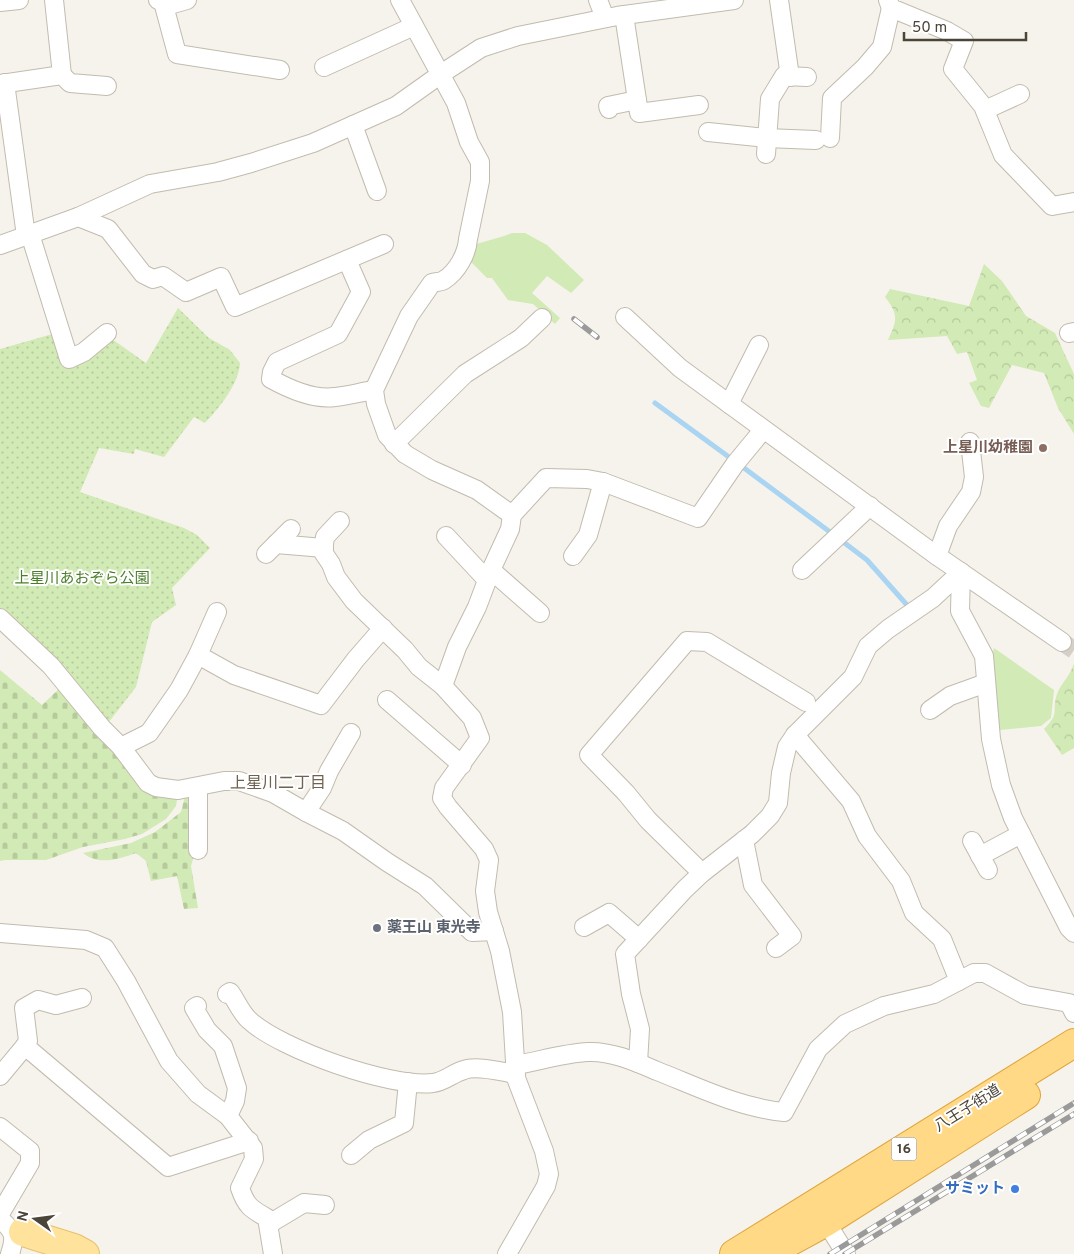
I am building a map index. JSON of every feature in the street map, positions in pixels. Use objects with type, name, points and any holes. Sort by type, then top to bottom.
[{"type":"highway","name":"八王子街道","points":[[768,1254],[821,1213],[1074,1043]]},
{"type":"highway","name":"八王子街道","points":[[734,1254],[821,1213],[1074,1065]]},
{"type":"main road","points":[[17,1243],[74,1248],[85,1254]]},
{"type":"street","points":[[0,2],[19,0]]},
{"type":"street","points":[[54,0],[62,75],[70,83],[107,86]]},
{"type":"street","points":[[160,1],[173,4],[187,0]]},
{"type":"street","points":[[400,0],[456,103],[469,142],[480,162],[480,181],[468,246],[463,258],[454,271],[443,281],[432,283],[409,316],[374,390],[376,404],[387,435],[405,454],[432,470],[477,490],[512,515]]},
{"type":"street","points":[[598,0],[604,18]]},
{"type":"street","points":[[0,245],[78,216],[150,184],[218,172],[313,143],[396,106],[481,48],[518,36],[604,18],[734,0]]},
{"type":"street","points":[[766,146],[770,99],[784,76],[799,77],[779,0]]},
{"type":"street","points":[[160,1],[178,54],[280,70]]},
{"type":"street","points":[[708,132],[766,146],[823,139],[832,98],[865,67],[882,47],[889,4],[964,41],[953,69],[986,110],[1003,155],[1052,206],[1074,202]]},
{"type":"street","points":[[624,15],[639,113],[699,105]]},
{"type":"street","points":[[324,67],[414,26]]},
{"type":"street","points":[[62,75],[2,84],[8,161],[28,235],[69,359],[84,352],[107,334]]},
{"type":"street","points":[[986,110],[1020,94]]},
{"type":"street","points":[[609,108],[608,106],[638,100]]},
{"type":"street","points":[[353,125],[377,191]]},
{"type":"street","points":[[78,216],[108,229],[143,274],[153,279],[163,276],[186,292],[221,277],[236,307],[384,244]]},
{"type":"street","points":[[347,260],[361,292],[338,334],[277,362],[271,379],[290,389],[333,398],[374,390]]},
{"type":"street","points":[[625,317],[680,368],[763,430],[937,556],[1062,642]]},
{"type":"street","points":[[394,444],[466,374],[521,338],[542,318]]},
{"type":"street","points":[[729,404],[760,345]]},
{"type":"street","points":[[443,686],[457,648],[477,607],[510,529],[512,515],[546,478],[587,479],[603,482],[698,518],[735,464],[763,430]]},
{"type":"street","points":[[937,556],[948,526],[971,492],[974,477],[970,442]]},
{"type":"street","points":[[573,556],[588,535],[603,482]]},
{"type":"street","points":[[802,570],[870,506]]},
{"type":"street","points":[[340,521],[325,536],[323,552],[331,564],[336,577],[354,601],[405,650],[419,667],[443,686],[472,718],[480,738],[444,788],[442,798],[448,808],[484,849],[489,860],[485,891],[488,912],[500,951],[512,1012],[516,1078],[544,1151],[549,1174],[546,1186],[507,1254]]},
{"type":"street","points":[[291,529],[271,549],[324,548]]},
{"type":"street","points":[[446,536],[489,575],[540,613]]},
{"type":"street","points":[[961,572],[960,611],[984,656],[992,748],[1001,785],[1013,818],[1069,928],[1074,933]]},
{"type":"street","points":[[638,1063],[640,1029],[631,994],[625,954],[685,888],[744,840],[770,816],[778,803],[780,772],[787,747],[814,705],[854,677],[868,646],[888,629],[933,598],[961,572]]},
{"type":"street","points":[[121,747],[149,734],[198,655],[217,612]]},
{"type":"street","points":[[0,618],[51,666],[102,728],[121,747],[148,783],[167,789],[188,790],[224,781],[239,782],[273,792],[343,831],[425,886],[472,932],[494,931]]},
{"type":"street","points":[[198,655],[234,676],[322,705],[356,659],[383,628]]},
{"type":"street","points":[[702,873],[648,820],[626,793],[589,755],[687,641],[708,642],[814,705]]},
{"type":"street","points":[[930,710],[950,696],[986,683]]},
{"type":"street","points":[[388,700],[462,765]]},
{"type":"street","points":[[306,812],[322,788],[329,771],[351,733]]},
{"type":"street","points":[[795,735],[851,800],[867,836],[901,881],[914,913],[942,939],[959,981]]},
{"type":"street","points":[[188,790],[198,850]]},
{"type":"street","points":[[980,856],[1021,834]]},
{"type":"street","points":[[744,840],[753,885],[792,936],[776,948]]},
{"type":"street","points":[[584,927],[612,906],[639,939]]},
{"type":"street","points":[[0,932],[86,940],[105,948],[126,981],[168,1061],[198,1094],[228,1116],[253,1148],[254,1159],[240,1188],[245,1202],[252,1210],[267,1218],[273,1254]]},
{"type":"street","points":[[227,994],[230,992],[248,1019],[266,1032],[296,1048],[365,1074],[408,1082],[434,1083],[464,1069],[516,1069],[589,1052],[615,1055],[724,1098],[762,1110],[784,1112],[818,1049],[845,1024],[884,1006],[934,994],[974,973],[985,973],[1025,995],[1069,1003],[1074,1013]]},
{"type":"street","points":[[0,1076],[28,1040],[24,1008],[38,1000],[56,1005],[82,998]]},
{"type":"street","points":[[197,1006],[194,1008],[207,1030],[222,1046],[237,1088],[235,1102],[228,1116]]},
{"type":"street","points":[[25,1046],[168,1167],[249,1141]]},
{"type":"street","points":[[351,1155],[369,1140],[404,1123],[408,1082]]},
{"type":"street","points":[[0,1127],[30,1151],[30,1163],[0,1214]]},
{"type":"street","points":[[269,1224],[304,1203],[325,1205]]},
{"type":"street","points":[[821,1213],[846,1254]]},
{"type":"street","points":[[0,1219],[11,1228],[17,1243]]},
{"type":"green space","points":[[512,233],[525,233],[547,245],[584,280],[571,293],[547,276],[532,293],[560,318],[555,324],[533,304],[508,300],[492,278],[487,278],[468,259],[473,245]]},
{"type":"green space","points":[[984,264],[1002,281],[1026,316],[1055,333],[1074,374],[1074,434],[1058,408],[1044,373],[1012,365],[989,408],[981,406],[969,383],[977,380],[967,352],[957,354],[947,336],[888,340],[895,322],[893,308],[885,297],[890,289],[969,306]]},
{"type":"green space","name":"上星川あおぞら公園","points":[[178,308],[209,338],[230,350],[240,363],[239,371],[232,387],[222,403],[205,423],[194,417],[164,457],[135,449],[134,454],[99,448],[80,492],[184,528],[197,535],[210,548],[172,588],[176,605],[152,622],[136,687],[105,727],[0,616],[0,349],[56,333],[60,353],[109,337],[146,363]]},
{"type":"green space","points":[[994,648],[1054,690],[1051,718],[1041,726],[1000,730],[994,725],[992,658]]},
{"type":"green space","points":[[1074,663],[1074,748],[1062,755],[1044,729],[1054,715],[1057,694]]},
{"type":"green space","points":[[0,670],[42,705],[62,686],[141,784],[178,794],[176,806],[166,819],[142,834],[83,847],[46,860],[0,861]]},
{"type":"green space","points":[[194,790],[195,853],[191,866],[198,908],[184,909],[177,876],[151,881],[146,861],[136,853],[116,859],[102,860],[89,857],[83,853],[131,843],[155,832],[181,812],[186,792]]},
{"type":"waterway","points":[[655,403],[733,460]]},
{"type":"waterway","points":[[740,465],[830,532]]},
{"type":"waterway","points":[[842,541],[867,560],[907,605]]},
{"type":"tunnel","points":[[1062,642],[1074,650]]},
{"type":"railway","points":[[574,319],[597,337]]},
{"type":"railway","points":[[830,1254],[1074,1103]]},
{"type":"railway","points":[[845,1254],[1074,1114]]},
{"type":"place","name":"上星川幼稚園","points":[[1043,448]]},
{"type":"place","name":"薬王山 東光寺","points":[[377,928]]},
{"type":"place","name":"サミット","points":[[1015,1189]]},
{"type":"district","name":"上星川二丁目","points":[[278,784]]}]
